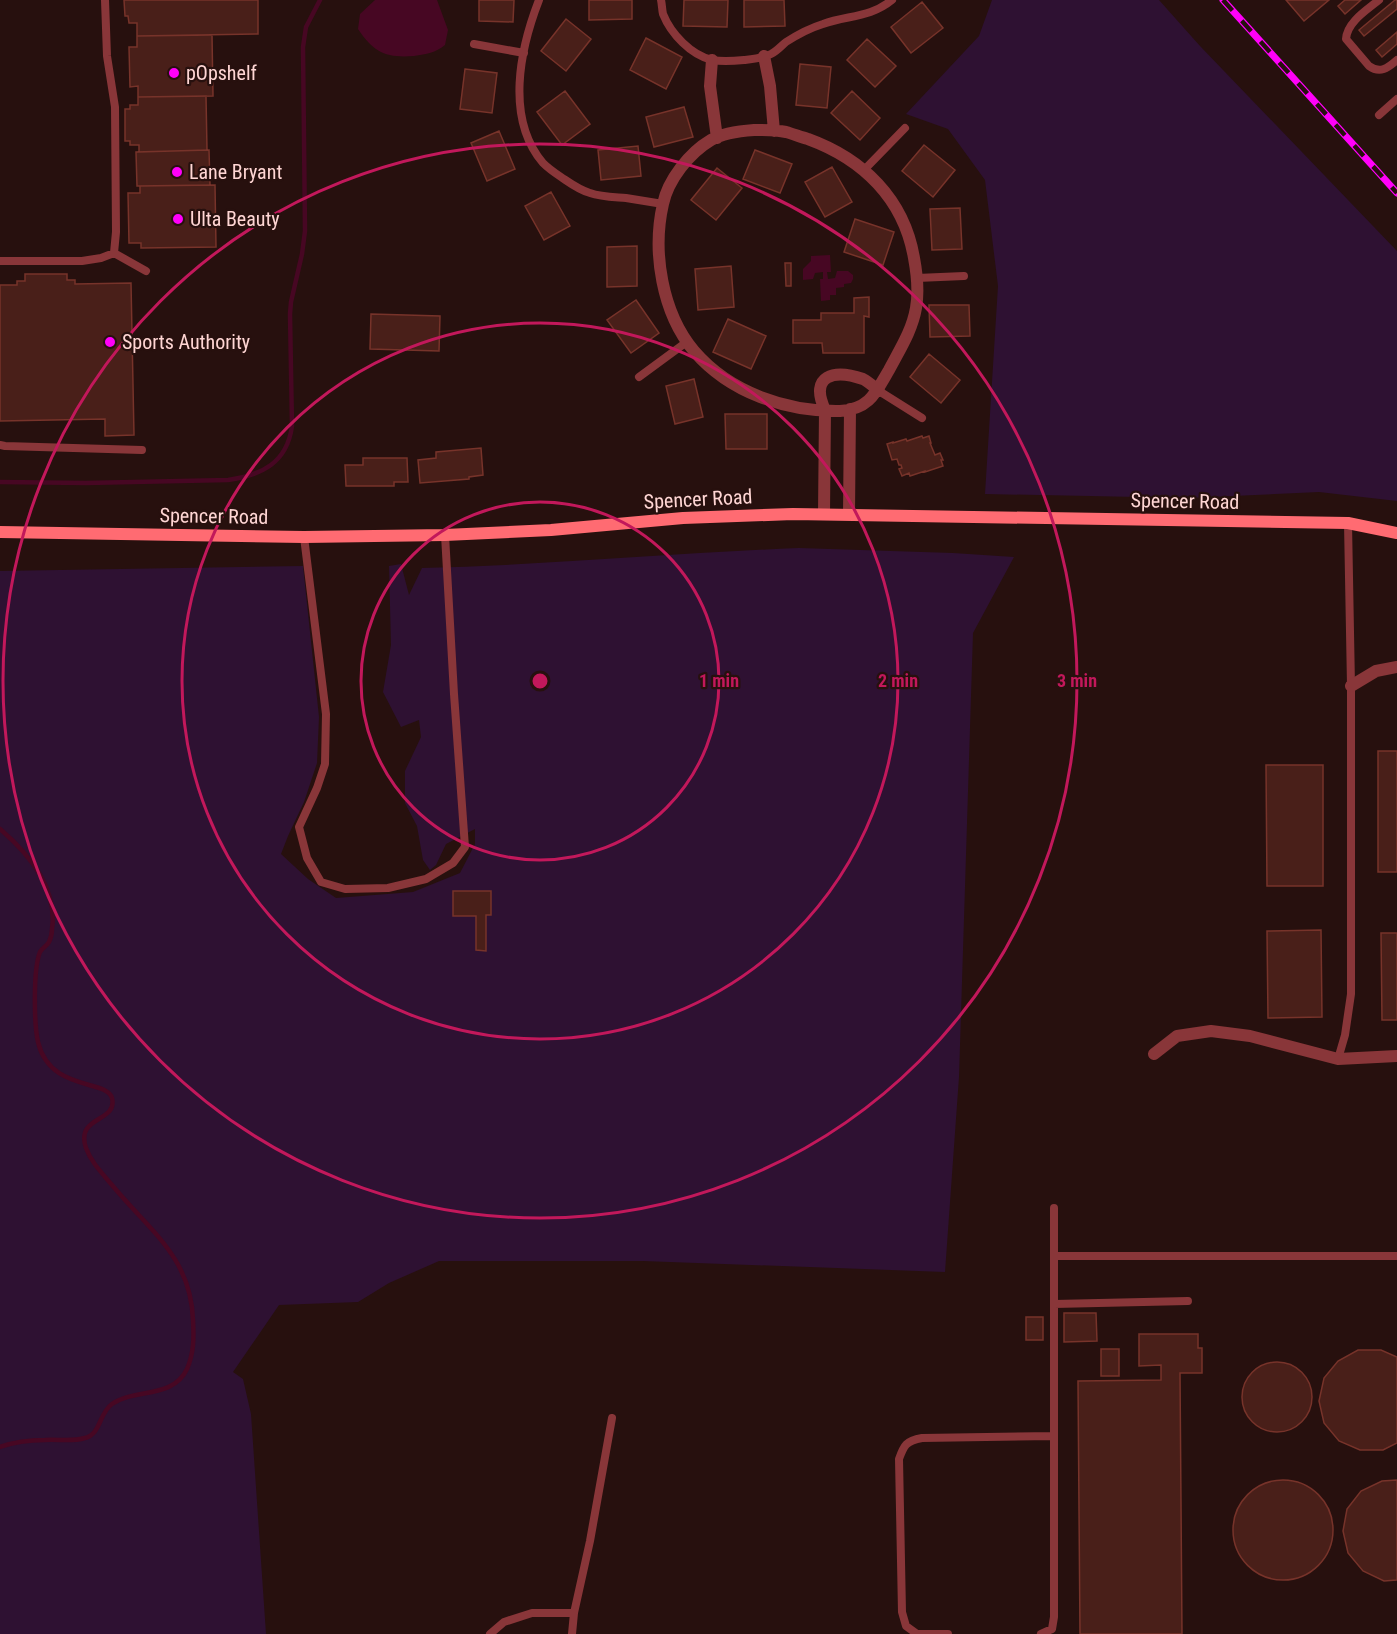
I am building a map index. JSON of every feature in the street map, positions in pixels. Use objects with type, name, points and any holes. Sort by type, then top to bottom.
[{"type":"street","points":[[764,56],[770,86],[774,131]]},
{"type":"street","points":[[712,60],[710,86],[717,138]]},
{"type":"street","points":[[741,131],[774,131],[786,132],[817,143],[854,162],[864,170],[881,188],[903,220],[913,249],[917,278],[916,306],[908,335],[879,390],[857,408],[825,410],[789,407],[747,391],[729,381],[692,349],[670,309],[660,273],[663,204],[667,192],[686,161],[711,140],[717,138],[741,131]]},
{"type":"street","points":[[824,514],[825,410],[820,399],[820,386],[825,378],[845,375],[865,380],[879,390]]},
{"type":"street","points":[[849,514],[850,409]]},
{"type":"street","name":"Spencer Road","points":[[0,532],[304,537],[551,530],[683,518],[849,514],[1348,523],[1397,533]]},
{"type":"street","points":[[1351,686],[1376,671],[1397,667]]},
{"type":"street","points":[[1154,1054],[1177,1036],[1212,1031],[1250,1036],[1338,1059],[1397,1056]]},
{"type":"lane","points":[[105,0],[107,56],[115,107],[116,232],[114,253]]},
{"type":"lane","points":[[539,0],[527,35],[520,99],[524,129],[530,142],[544,164],[568,182],[591,193],[663,204]]},
{"type":"lane","points":[[661,0],[663,14],[674,32],[687,46],[701,56],[712,60],[731,61],[754,59],[772,54],[785,43],[806,31],[831,21],[872,13],[892,0]]},
{"type":"lane","points":[[1379,0],[1352,24],[1346,33],[1346,39],[1373,69],[1382,70],[1397,60]]},
{"type":"lane","points":[[474,44],[524,53]]},
{"type":"lane","points":[[1379,115],[1397,99]]},
{"type":"lane","points":[[864,170],[905,128]]},
{"type":"lane","points":[[0,261],[82,261],[114,253]]},
{"type":"lane","points":[[114,253],[146,271]]},
{"type":"lane","points":[[917,278],[964,276]]},
{"type":"lane","points":[[639,377],[688,342]]},
{"type":"lane","points":[[879,390],[922,418]]},
{"type":"lane","points":[[0,445],[142,450]]},
{"type":"lane","points":[[1338,1059],[1345,1035],[1351,994],[1351,686],[1348,523]]},
{"type":"lane","points":[[304,537],[326,714],[325,764],[299,827],[306,858],[321,882],[345,890],[388,888],[426,879],[453,862],[465,847],[445,534]]},
{"type":"lane","points":[[1041,1634],[1052,1629],[1054,1617],[1054,1208]]},
{"type":"lane","points":[[1054,1256],[1397,1256]]},
{"type":"lane","points":[[1054,1304],[1188,1301]]},
{"type":"lane","points":[[572,1634],[574,1612],[590,1541],[612,1418]]},
{"type":"lane","points":[[948,1634],[917,1634],[906,1626],[902,1611],[899,1459],[903,1448],[911,1440],[922,1438],[1054,1436]]},
{"type":"lane","points":[[490,1634],[504,1622],[532,1612],[574,1612]]},
{"type":"shaded area","points":[[375,0],[437,0],[448,30],[445,45],[431,53],[414,56],[388,55],[375,49],[358,29],[360,14]]},
{"type":"shaded area","points":[[992,0],[1159,0],[1200,46],[1397,251],[1397,501],[1319,492],[1188,498],[985,494],[998,286],[985,180],[948,129],[906,114],[979,36]]},
{"type":"shaded area","points":[[830,255],[831,272],[827,272],[828,279],[835,278],[837,271],[848,271],[853,275],[853,279],[851,283],[844,284],[844,287],[836,288],[836,295],[830,295],[830,300],[821,301],[820,279],[823,279],[823,272],[815,273],[813,279],[803,280],[803,269],[811,261],[811,256]]},
{"type":"shaded area","points":[[799,548],[1014,557],[973,633],[959,1077],[945,1272],[643,1261],[439,1261],[389,1283],[358,1302],[279,1305],[233,1372],[243,1379],[251,1414],[266,1634],[0,1634],[0,571],[303,566],[319,717],[317,763],[304,802],[281,854],[308,879],[336,898],[413,892],[460,873],[475,844],[475,829],[446,844],[436,865],[430,870],[423,860],[417,826],[405,803],[405,771],[421,737],[419,720],[401,727],[383,692],[391,645],[389,566],[401,564],[409,595],[422,568]]},
{"type":"building","points":[[124,0],[258,0],[258,34],[137,36],[137,23],[129,23],[128,16],[125,16]]},
{"type":"building","points":[[479,0],[514,0],[513,22],[479,21]]},
{"type":"building","points":[[589,0],[632,0],[632,19],[589,20]]},
{"type":"building","points":[[684,0],[728,0],[727,27],[683,26]]},
{"type":"building","points":[[744,0],[784,0],[785,26],[744,27]]},
{"type":"building","points":[[1286,0],[1329,0],[1304,21]]},
{"type":"building","points":[[1345,0],[1361,0],[1345,14],[1338,6]]},
{"type":"building","points":[[1397,0],[1397,9],[1364,36],[1359,30]]},
{"type":"building","points":[[922,2],[943,28],[911,53],[891,27]]},
{"type":"building","points":[[566,19],[591,39],[566,71],[541,51]]},
{"type":"building","points":[[1397,32],[1397,44],[1382,57],[1376,50]]},
{"type":"building","points":[[212,35],[213,96],[138,97],[138,86],[130,87],[129,47],[137,47],[137,36]]},
{"type":"building","points":[[646,38],[682,57],[666,89],[630,70]]},
{"type":"building","points":[[867,39],[896,66],[875,87],[847,60]]},
{"type":"building","points":[[800,64],[831,67],[827,108],[796,105]]},
{"type":"building","points":[[465,69],[497,73],[492,113],[460,109]]},
{"type":"building","points":[[565,91],[590,124],[562,145],[537,112]]},
{"type":"building","points":[[852,91],[880,118],[860,140],[831,113]]},
{"type":"building","points":[[206,96],[207,150],[139,152],[139,145],[130,145],[130,141],[125,141],[125,109],[130,109],[130,105],[138,105],[138,97]]},
{"type":"building","points":[[684,107],[693,137],[654,147],[646,117]]},
{"type":"building","points":[[499,131],[515,169],[487,181],[471,143]]},
{"type":"building","points":[[924,145],[955,170],[933,197],[902,171]]},
{"type":"building","points":[[638,146],[641,176],[601,180],[598,150]]},
{"type":"building","points":[[209,150],[210,185],[137,186],[136,152]]},
{"type":"building","points":[[755,150],[792,164],[780,193],[743,179]]},
{"type":"building","points":[[832,167],[852,202],[825,217],[805,182]]},
{"type":"building","points":[[717,168],[742,188],[716,220],[691,200]]},
{"type":"building","points":[[215,185],[216,247],[141,248],[141,243],[129,243],[128,193],[140,193],[140,186]]},
{"type":"building","points":[[551,192],[570,226],[544,240],[525,206]]},
{"type":"building","points":[[960,208],[962,249],[932,250],[930,209]]},
{"type":"building","points":[[855,219],[894,232],[883,265],[844,252]]},
{"type":"building","points":[[637,246],[637,286],[607,287],[607,247]]},
{"type":"building","points":[[785,263],[791,263],[791,286],[786,286]]},
{"type":"building","points":[[731,266],[734,307],[698,310],[695,269]]},
{"type":"building","points":[[25,274],[67,274],[67,280],[75,280],[75,284],[131,283],[134,435],[105,436],[105,419],[0,421],[0,285],[17,285],[17,281],[25,281]]},
{"type":"building","points":[[869,297],[869,317],[864,316],[864,353],[823,353],[822,343],[793,343],[793,320],[821,320],[821,313],[854,313],[854,298]]},
{"type":"building","points":[[636,300],[659,333],[631,353],[607,320]]},
{"type":"building","points":[[929,305],[969,305],[970,336],[930,337]]},
{"type":"building","points":[[371,314],[440,316],[439,351],[370,349]]},
{"type":"building","points":[[728,319],[766,336],[751,369],[713,352]]},
{"type":"building","points":[[929,354],[960,380],[941,403],[910,377]]},
{"type":"building","points":[[694,379],[703,417],[675,424],[666,386]]},
{"type":"building","points":[[725,414],[767,414],[767,449],[726,449]]},
{"type":"building","points":[[922,436],[923,438],[929,436],[935,455],[940,453],[943,466],[910,476],[909,473],[902,476],[899,469],[902,468],[901,465],[897,459],[892,460],[887,444]]},
{"type":"building","points":[[481,448],[483,475],[469,477],[469,479],[420,483],[418,460],[436,458],[436,452]]},
{"type":"building","points":[[363,458],[407,458],[408,482],[394,482],[394,486],[346,486],[345,465],[363,465]]},
{"type":"building","points":[[1378,751],[1397,751],[1397,872],[1378,872]]},
{"type":"building","points":[[1266,765],[1323,765],[1323,886],[1267,886]]},
{"type":"building","points":[[453,891],[491,891],[491,915],[486,915],[486,951],[476,950],[476,916],[453,916]]},
{"type":"building","points":[[1321,930],[1322,1017],[1268,1018],[1267,931]]},
{"type":"building","points":[[1381,933],[1397,933],[1397,1020],[1382,1020]]},
{"type":"building","points":[[1064,1313],[1096,1313],[1097,1341],[1064,1342]]},
{"type":"building","points":[[1026,1317],[1043,1317],[1043,1340],[1026,1340]]},
{"type":"building","points":[[1139,1334],[1198,1334],[1198,1348],[1202,1348],[1202,1373],[1180,1373],[1182,1634],[1080,1634],[1078,1381],[1161,1380],[1161,1365],[1139,1366]]},
{"type":"building","points":[[1101,1349],[1119,1349],[1119,1376],[1101,1376]]},
{"type":"building","points":[[1358,1350],[1381,1350],[1397,1357],[1397,1443],[1383,1450],[1360,1450],[1339,1441],[1324,1423],[1319,1401],[1324,1378],[1338,1361]]},
{"type":"building","points":[[1277,1362],[1290,1365],[1302,1372],[1309,1384],[1312,1397],[1309,1410],[1302,1422],[1290,1429],[1277,1432],[1264,1429],[1252,1422],[1245,1410],[1242,1397],[1245,1384],[1252,1372],[1264,1365]]},
{"type":"building","points":[[1273,1480],[1293,1480],[1319,1494],[1330,1511],[1333,1530],[1330,1549],[1319,1566],[1293,1580],[1273,1580],[1255,1572],[1241,1558],[1233,1540],[1233,1520],[1241,1502],[1255,1488]]},
{"type":"building","points":[[1397,1480],[1397,1580],[1384,1581],[1363,1571],[1348,1553],[1343,1531],[1347,1509],[1361,1491],[1382,1481]]},
{"type":"waterway","points":[[0,482],[228,480],[252,475],[262,470],[279,458],[285,449],[292,426],[291,302],[305,231],[303,47],[306,27],[320,0]]},
{"type":"waterway","points":[[0,829],[21,849],[39,873],[46,886],[53,914],[51,935],[48,943],[40,952],[35,983],[37,1034],[44,1058],[65,1077],[100,1088],[108,1092],[112,1098],[109,1112],[86,1130],[84,1137],[86,1148],[97,1167],[166,1246],[176,1261],[185,1279],[193,1320],[191,1357],[187,1369],[173,1385],[121,1399],[112,1404],[94,1432],[85,1438],[28,1441],[0,1447]]},
{"type":"railway","points":[[1223,0],[1397,193]]},
{"type":"place","name":"pOpshelf","points":[[174,73]]},
{"type":"place","name":"Lane Bryant","points":[[177,172]]},
{"type":"place","name":"Ulta Beauty","points":[[178,219]]},
{"type":"place","name":"Sports Authority","points":[[110,342]]}]
